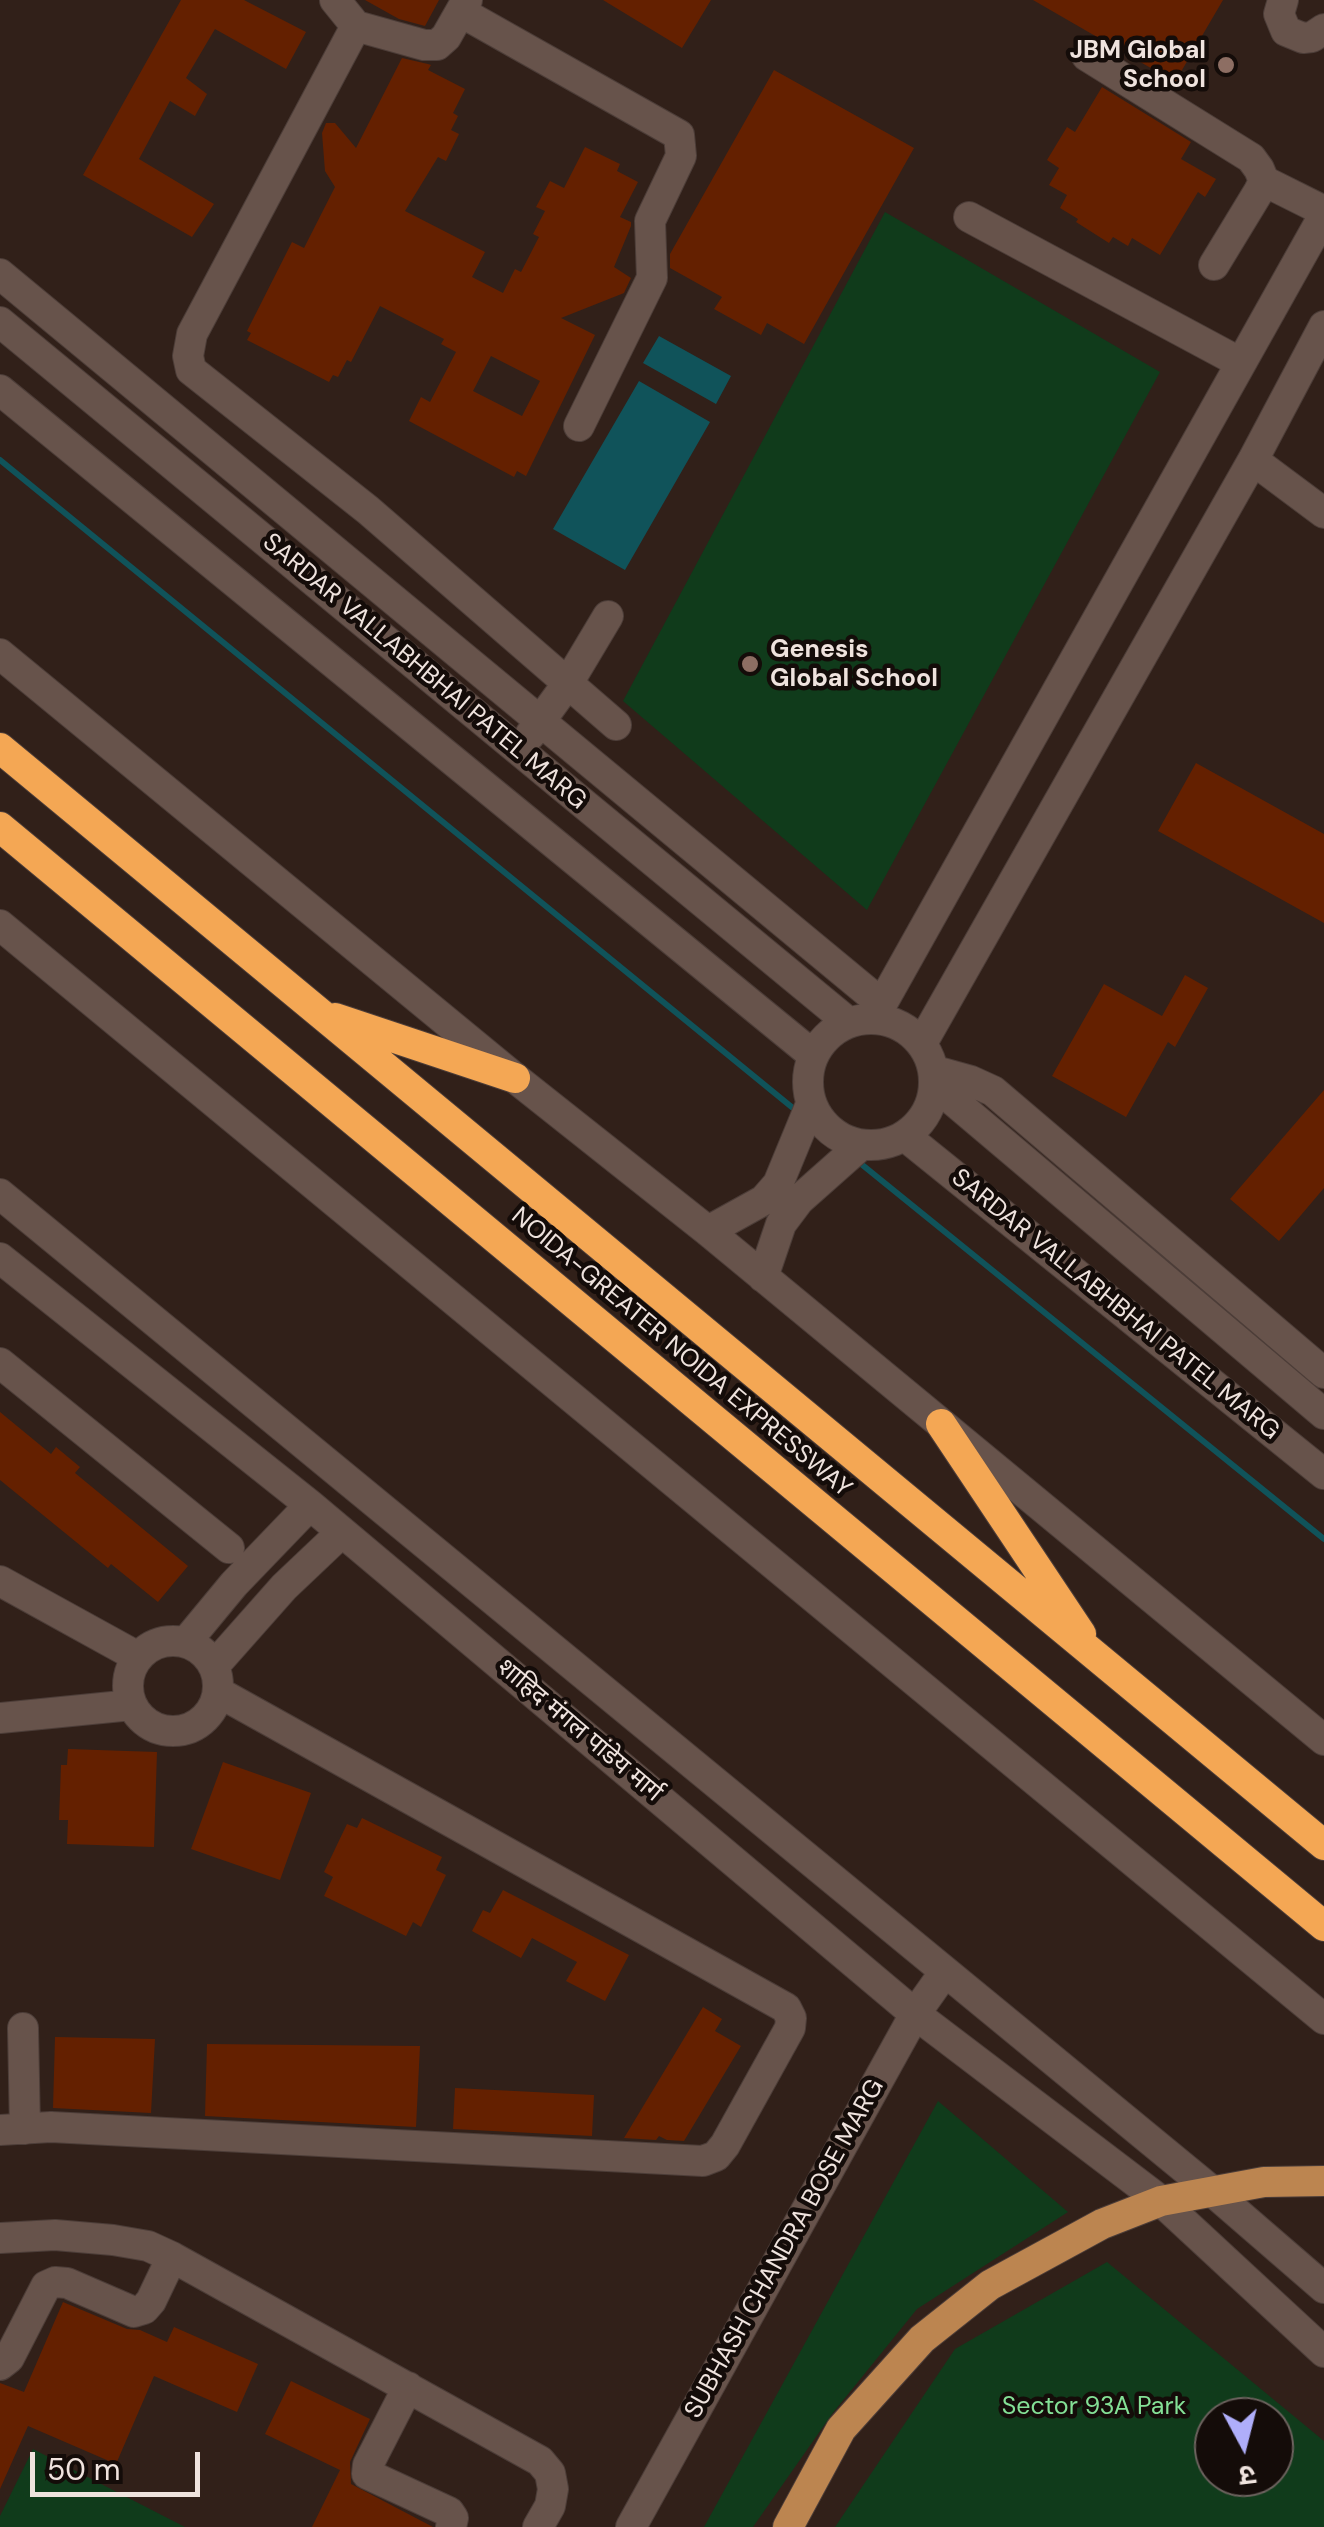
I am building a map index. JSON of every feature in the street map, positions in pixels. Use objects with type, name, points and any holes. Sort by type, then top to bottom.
[{"type":"highway","name":"NOIDA-GREATER NOIDA EXPRESSWAY","points":[[0,748],[1324,1846]]},
{"type":"highway","name":"NOIDA-GREATER NOIDA EXPRESSWAY","points":[[0,827],[1324,1926]]},
{"type":"highway","points":[[318,1012],[515,1078]]},
{"type":"highway","points":[[941,1424],[1099,1660]]},
{"type":"main road","points":[[788,2527],[842,2429],[922,2339],[990,2285],[1102,2224],[1161,2201],[1264,2182],[1324,2181]]},
{"type":"street","points":[[334,0],[356,26],[411,42],[437,45],[446,38],[464,6],[679,135],[681,156],[650,221],[652,278],[578,426]]},
{"type":"street","points":[[1283,0],[1279,14],[1286,30],[1303,38],[1323,32]]},
{"type":"street","points":[[356,26],[192,334],[188,356],[191,370],[368,510],[616,724]]},
{"type":"street","points":[[1086,56],[1251,158],[1264,181],[1324,213],[868,1015],[827,1036],[814,1055],[807,1079],[811,1104],[823,1124],[840,1138],[861,1145],[884,1144],[905,1136],[926,1115],[935,1078],[972,1080],[992,1091],[1323,1372],[1313,1405]]},
{"type":"street","points":[[1214,265],[1264,181]]},
{"type":"street","points":[[969,218],[1241,363]]},
{"type":"street","points":[[0,274],[540,722],[868,1015]]},
{"type":"street","name":"SARDAR VALLABHBHAI PATEL MARG","points":[[0,322],[519,751],[868,1015],[901,1025],[922,1043],[935,1078],[1313,1405]]},
{"type":"street","points":[[922,1043],[1253,460],[1324,326]]},
{"type":"street","name":"SARDAR VALLABHBHAI PATEL MARG","points":[[0,390],[814,1055]]},
{"type":"street","points":[[1253,460],[1324,513]]},
{"type":"street","points":[[519,751],[568,683],[608,616]]},
{"type":"street","points":[[0,654],[1324,1740]]},
{"type":"street","points":[[0,925],[1324,2019]]},
{"type":"street","points":[[708,1231],[764,1200],[778,1184],[811,1104]]},
{"type":"street","name":"SARDAR VALLABHBHAI PATEL MARG","points":[[905,1136],[1324,1474]]},
{"type":"street","points":[[764,1277],[781,1224],[799,1200],[861,1145]]},
{"type":"street","points":[[0,1194],[1212,2191],[1324,2288]]},
{"type":"street","points":[[0,1297],[8,1264]]},
{"type":"street","name":"शाहिद मंगल पांडेय मार्ग","points":[[8,1264],[310,1505],[915,2014],[1161,2201],[1324,2352]]},
{"type":"street","points":[[0,1363],[229,1548]]},
{"type":"street","points":[[186,1642],[310,1505]]},
{"type":"street","points":[[23,2028],[13,2129],[52,2127],[703,2161],[716,2156],[725,2145],[790,2028],[786,2008],[216,1679],[207,1656],[186,1642],[160,1642],[138,1656],[128,1680],[132,1705],[139,1716],[161,1730],[186,1729],[208,1715],[216,1679],[272,1600],[342,1532]]},
{"type":"street","points":[[242,1577],[272,1600]]},
{"type":"street","points":[[0,1581],[138,1656]]},
{"type":"street","points":[[0,1718],[132,1705]]},
{"type":"street","name":"SUBHASH CHANDRA BOSE MARG","points":[[631,2527],[915,2014],[944,1973]]},
{"type":"street","points":[[0,2238],[55,2235],[113,2240],[148,2246],[172,2256],[540,2461],[550,2472],[554,2489],[538,2527]]},
{"type":"street","points":[[0,2365],[9,2358],[46,2286],[67,2283],[134,2312],[152,2301],[172,2256]]},
{"type":"street","points":[[408,2387],[367,2474],[449,2512],[453,2518],[450,2527]]},
{"type":"green space","points":[[885,212],[1160,372],[867,910],[623,701]]},
{"type":"green space","points":[[938,2101],[1068,2212],[917,2309],[832,2414],[753,2527],[704,2527]]},
{"type":"green space","name":"Sector 93A Park","points":[[1107,2262],[1271,2397],[1194,2397],[1194,2497],[1294,2497],[1294,2416],[1324,2441],[1324,2527],[835,2527],[955,2349]]},
{"type":"green space","points":[[33,2449],[185,2527],[0,2527],[0,2516]]},
{"type":"water","points":[[659,336],[731,376],[716,404],[643,363]]},
{"type":"water","points":[[639,381],[710,422],[625,570],[553,529]]},
{"type":"building","points":[[181,0],[244,0],[306,32],[286,69],[215,29],[186,78],[207,94],[195,116],[170,101],[139,159],[214,204],[192,237],[83,175]]},
{"type":"building","points":[[365,0],[439,0],[425,26],[399,19]]},
{"type":"building","points":[[603,0],[711,0],[682,48]]},
{"type":"building","points":[[1033,0],[1223,0],[1175,82]]},
{"type":"building","points":[[402,58],[431,65],[428,70],[465,89],[453,113],[458,116],[451,130],[459,134],[446,161],[438,157],[405,211],[485,252],[472,277],[503,293],[515,269],[521,272],[539,237],[533,234],[545,211],[536,207],[550,181],[564,188],[585,147],[620,164],[617,171],[638,182],[620,217],[631,222],[631,226],[614,267],[631,278],[624,293],[561,318],[595,335],[526,476],[517,471],[514,477],[409,421],[421,397],[430,402],[456,352],[441,344],[444,339],[380,306],[351,362],[347,360],[338,377],[333,375],[329,382],[247,340],[251,333],[247,331],[292,242],[304,248],[335,187],[325,171],[322,133],[326,123],[335,123],[356,148]],"holes":[[[491,356],[540,381],[522,416],[473,391]]]},
{"type":"building","points":[[774,70],[914,148],[804,344],[767,323],[761,335],[714,309],[722,297],[670,268],[670,254]]},
{"type":"building","points":[[1102,87],[1191,142],[1181,159],[1216,179],[1205,197],[1198,192],[1160,255],[1132,238],[1128,246],[1113,237],[1109,243],[1060,208],[1067,195],[1049,185],[1059,168],[1047,160],[1067,127],[1075,132]]},
{"type":"building","points":[[1196,763],[1324,834],[1324,923],[1158,831]]},
{"type":"building","points":[[1185,975],[1208,988],[1175,1047],[1168,1042],[1126,1117],[1052,1076],[1104,984],[1162,1016]]},
{"type":"building","points":[[1324,1090],[1324,1188],[1279,1241],[1230,1199]]},
{"type":"building","points":[[0,1412],[51,1454],[56,1447],[80,1467],[75,1473],[188,1566],[158,1602],[111,1564],[108,1568],[0,1480]]},
{"type":"building","points":[[68,1749],[157,1752],[154,1847],[67,1844],[68,1820],[59,1820],[61,1765],[67,1765]]},
{"type":"building","points":[[223,1762],[311,1793],[280,1880],[191,1849]]},
{"type":"building","points":[[362,1818],[442,1857],[436,1870],[446,1875],[421,1927],[413,1922],[406,1936],[324,1896],[333,1877],[324,1872],[347,1824],[357,1828]]},
{"type":"building","points":[[503,1890],[629,1955],[605,2001],[566,1981],[577,1962],[532,1938],[521,1958],[472,1931],[483,1910],[490,1913]]},
{"type":"building","points":[[703,2007],[722,2019],[715,2031],[741,2046],[684,2141],[659,2136],[656,2140],[624,2138]]},
{"type":"building","points":[[55,2037],[155,2039],[151,2113],[53,2108]]},
{"type":"building","points":[[207,2044],[420,2046],[416,2127],[205,2116]]},
{"type":"building","points":[[455,2088],[594,2095],[592,2136],[453,2129]]},
{"type":"building","points":[[63,2302],[167,2342],[174,2327],[258,2364],[237,2412],[154,2376],[116,2464],[28,2426],[0,2489],[0,2383],[24,2392]]},
{"type":"building","points":[[291,2381],[370,2419],[350,2462],[351,2484],[433,2527],[312,2527],[340,2470],[265,2434]]},
{"type":"waterway","points":[[0,460],[799,1113]]},
{"type":"waterway","points":[[812,1124],[842,1148]]},
{"type":"waterway","points":[[855,1159],[1324,1539]]},
{"type":"place","name":"JBM Global School","points":[[1226,65]]},
{"type":"place","name":"Genesis Global School","points":[[750,664]]}]
